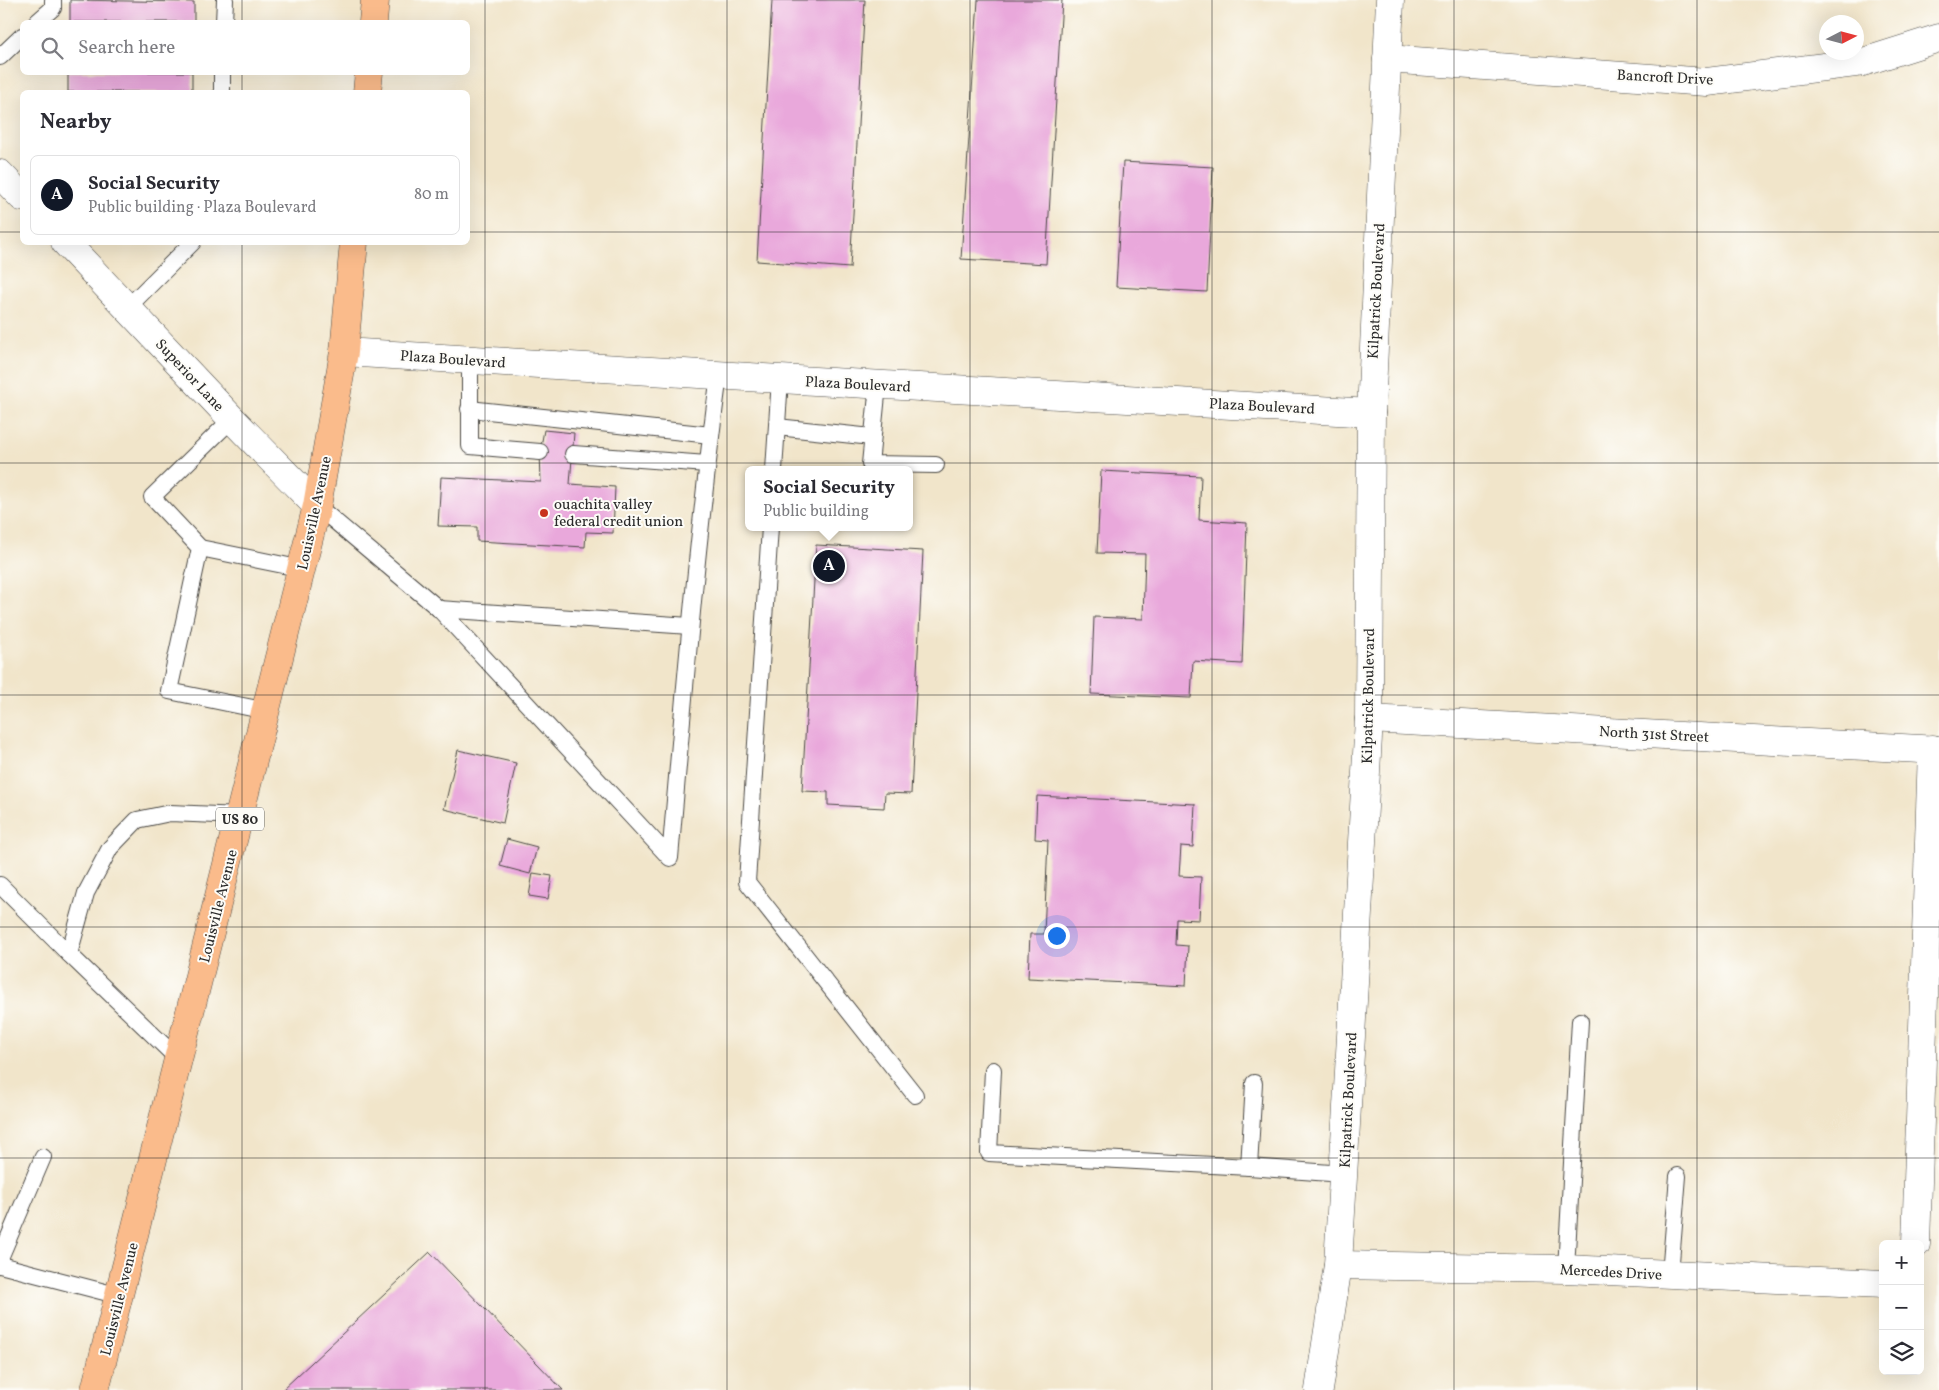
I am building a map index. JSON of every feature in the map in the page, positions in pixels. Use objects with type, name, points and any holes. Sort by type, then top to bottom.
[{"type":"main road","points":[[373,20],[375,0]]},
{"type":"main road","points":[[367,90],[369,75]]},
{"type":"main road","name":"Louisville Avenue","points":[[95,1390],[303,569],[317,506],[344,352],[354,245]]},
{"type":"street","name":"Kilpatrick Boulevard","points":[[1319,1390],[1338,1265],[1369,719],[1371,413],[1390,0]]},
{"type":"street","name":"Bancroft Drive","points":[[1387,59],[1707,82],[1863,62],[1939,38]]},
{"type":"street","points":[[0,174],[20,196]]},
{"type":"street","name":"Superior Lane","points":[[68,245],[317,506]]},
{"type":"street","name":"Plaza Boulevard","points":[[344,352],[719,376],[1371,413]]},
{"type":"street","name":"North 31st Street","points":[[1369,719],[1935,749]]},
{"type":"street","points":[[1916,1240],[1935,749]]},
{"type":"street","name":"Mercedes Drive","points":[[1338,1265],[1566,1269],[1879,1284]]},
{"type":"lane","points":[[39,20],[52,8],[52,0]]},
{"type":"lane","points":[[224,20],[225,0]]},
{"type":"lane","points":[[0,57],[20,38]]},
{"type":"lane","points":[[222,75],[222,90]]},
{"type":"lane","points":[[127,308],[190,245]]},
{"type":"lane","points":[[470,360],[470,446],[540,452]]},
{"type":"lane","points":[[317,506],[439,609],[670,858],[690,626],[707,464],[719,376]]},
{"type":"lane","points":[[774,466],[780,379]]},
{"type":"lane","points":[[878,385],[870,464],[936,465]]},
{"type":"lane","points":[[470,409],[711,435]]},
{"type":"lane","points":[[232,419],[152,497],[200,548],[303,569]]},
{"type":"lane","points":[[776,427],[872,438]]},
{"type":"lane","points":[[573,454],[707,464]]},
{"type":"lane","points":[[770,531],[748,882],[914,1095]]},
{"type":"lane","points":[[200,548],[169,691],[267,712]]},
{"type":"lane","points":[[439,609],[690,626]]},
{"type":"lane","points":[[69,954],[86,893],[110,848],[137,820],[170,813],[241,816]]},
{"type":"lane","points":[[0,884],[69,954],[179,1060]]},
{"type":"lane","points":[[1566,1269],[1580,1021]]},
{"type":"lane","points":[[993,1070],[989,1153],[1344,1174]]},
{"type":"lane","points":[[1249,1167],[1254,1082]]},
{"type":"lane","points":[[0,1258],[43,1157]]},
{"type":"lane","points":[[1670,1274],[1678,1176]]},
{"type":"lane","points":[[0,1266],[120,1296]]},
{"type":"building","points":[[70,0],[194,2],[194,20],[70,20]]},
{"type":"building","points":[[772,0],[865,0],[850,268],[757,261]]},
{"type":"building","points":[[978,0],[1062,0],[1046,264],[961,259]]},
{"type":"building","points":[[68,75],[192,75],[192,90],[68,90]]},
{"type":"building","points":[[1123,162],[1213,167],[1207,292],[1116,287]]},
{"type":"building","points":[[544,430],[574,433],[570,484],[615,487],[613,533],[586,532],[585,547],[477,541],[477,527],[438,526],[441,477],[541,482],[540,452]]},
{"type":"building","points":[[1101,471],[1201,476],[1199,520],[1247,523],[1242,664],[1193,661],[1191,698],[1091,694],[1094,617],[1143,619],[1145,554],[1097,553]]},
{"type":"building","points":[[816,545],[923,551],[911,794],[885,793],[884,808],[828,805],[828,792],[802,791]]},
{"type":"building","points":[[458,750],[516,763],[503,823],[444,809]]},
{"type":"building","points":[[1037,796],[1195,804],[1193,847],[1181,846],[1179,876],[1201,877],[1199,920],[1177,919],[1176,945],[1188,946],[1186,986],[1028,978],[1030,934],[1044,934],[1048,840],[1035,839]]},
{"type":"building","points":[[507,839],[537,847],[530,874],[500,866]]},
{"type":"building","points":[[533,873],[552,876],[548,899],[529,896]]},
{"type":"building","points":[[430,1252],[563,1390],[282,1390]]},
{"type":"place","name":"ouachita valley federal credit union","points":[[544,513]]},
{"type":"place","name":"Social Security","points":[[829,566]]}]
